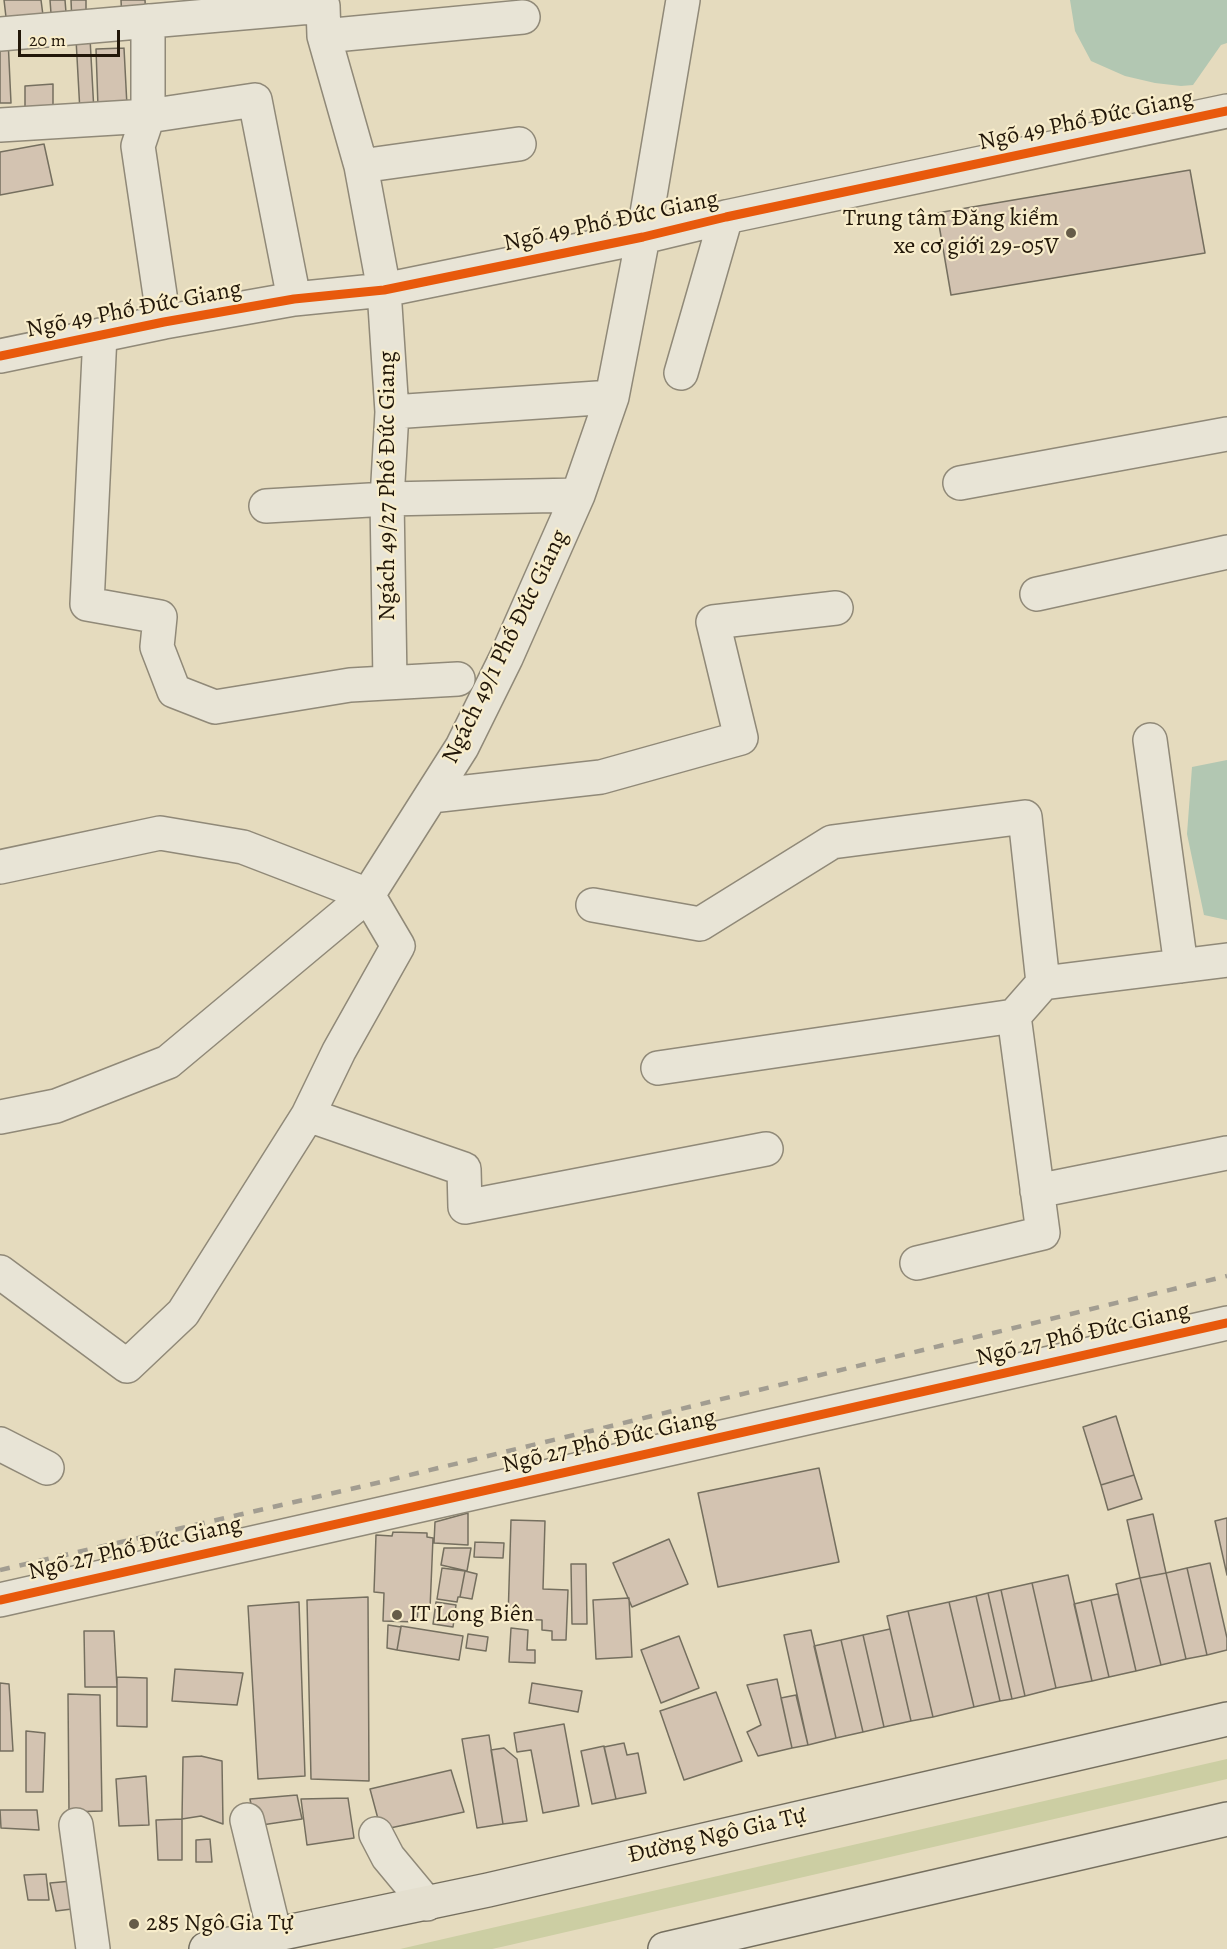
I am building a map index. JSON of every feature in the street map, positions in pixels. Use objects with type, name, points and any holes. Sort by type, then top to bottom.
[{"type":"main road","name":"Đường Ngô Gia Tự","points":[[206,1949],[427,1904],[1227,1719]]},
{"type":"main road","points":[[665,1949],[1227,1819]]},
{"type":"street","name":"Ngách 49/1 Phố Đức Giang","points":[[0,1117],[56,1106],[168,1062],[368,895],[462,747],[501,668],[578,495],[612,397],[644,237],[683,0]]},
{"type":"street","name":"Ngách 49/27 Phố Đức Giang","points":[[148,21],[323,6],[324,36],[361,166],[384,290],[392,412],[387,499],[390,682]]},
{"type":"street","points":[[324,36],[523,17]]},
{"type":"street","points":[[0,34],[148,21],[148,116],[138,146],[164,322]]},
{"type":"street","points":[[0,125],[148,116],[255,100],[294,299]]},
{"type":"street","name":"Ngõ 49 Phố Đức Giang","points":[[0,356],[164,322],[294,299],[384,290],[644,237],[726,217],[1227,111]]},
{"type":"street","points":[[361,166],[519,144]]},
{"type":"street","points":[[681,373],[726,217]]},
{"type":"street","points":[[100,335],[87,604],[160,617],[157,647],[174,691],[215,707],[350,685],[458,679]]},
{"type":"street","points":[[392,412],[612,397]]},
{"type":"street","points":[[960,483],[1227,434]]},
{"type":"street","points":[[266,506],[387,499],[578,495]]},
{"type":"street","points":[[1037,594],[1227,552]]},
{"type":"street","points":[[431,796],[601,777],[741,738],[713,622],[837,608]]},
{"type":"street","points":[[1150,740],[1181,966]]},
{"type":"street","points":[[593,904],[700,924],[832,842],[1025,817],[1042,983]]},
{"type":"street","points":[[0,867],[160,833],[243,847],[368,895],[398,946],[339,1051],[308,1115],[183,1313],[127,1366],[0,1272]]},
{"type":"street","points":[[658,1068],[1014,1016],[1042,983],[1227,960]]},
{"type":"street","points":[[918,1263],[1043,1233],[1014,1016]]},
{"type":"street","points":[[308,1115],[464,1169],[465,1208],[766,1149]]},
{"type":"street","points":[[1037,1191],[1227,1153]]},
{"type":"street","name":"Ngõ 27 Phố Đức Giang","points":[[0,1600],[1227,1323]]},
{"type":"street","points":[[0,1444],[48,1468]]},
{"type":"street","points":[[247,1820],[275,1935]]},
{"type":"street","points":[[76,1825],[93,1949]]},
{"type":"street","points":[[376,1834],[388,1857],[427,1904]]},
{"type":"shaded area","points":[[1070,0],[1227,0],[1227,43],[1221,45],[1193,85],[1155,83],[1125,76],[1091,61],[1075,31]]},
{"type":"shaded area","points":[[1227,760],[1227,920],[1204,915],[1187,834],[1192,767]]},
{"type":"shaded area","points":[[1227,1759],[1227,1779],[510,1945],[492,1949],[400,1949]]},
{"type":"building","points":[[4,0],[41,0],[44,23],[7,26]]},
{"type":"building","points":[[50,0],[65,0],[67,25],[52,27]]},
{"type":"building","points":[[71,0],[86,0],[86,23],[72,23]]},
{"type":"building","points":[[121,0],[145,0],[146,19],[122,20]]},
{"type":"building","points":[[90,38],[94,112],[80,112],[76,39]]},
{"type":"building","points":[[0,39],[8,39],[11,103],[0,103]]},
{"type":"building","points":[[124,48],[127,106],[98,107],[96,49]]},
{"type":"building","points":[[53,84],[53,115],[25,117],[25,86]]},
{"type":"building","points":[[44,144],[53,185],[0,195],[0,152]]},
{"type":"building","name":"Trung tâm Đăng kiểm xe cơ giới 29-05V","points":[[1190,170],[1205,253],[951,295],[937,213]]},
{"type":"building","points":[[1116,1416],[1134,1475],[1101,1485],[1083,1427]]},
{"type":"building","points":[[819,1468],[839,1562],[718,1587],[698,1493]]},
{"type":"building","points":[[1134,1475],[1142,1499],[1108,1510],[1101,1485]]},
{"type":"building","points":[[468,1513],[468,1545],[434,1543],[435,1522]]},
{"type":"building","points":[[1153,1514],[1166,1573],[1140,1578],[1127,1520]]},
{"type":"building","points":[[1227,1518],[1227,1575],[1215,1521]]},
{"type":"building","points":[[511,1520],[545,1521],[543,1589],[568,1590],[566,1640],[552,1640],[552,1631],[542,1630],[542,1620],[508,1619]]},
{"type":"building","points":[[393,1532],[427,1533],[427,1537],[433,1538],[430,1609],[418,1609],[417,1622],[383,1621],[384,1593],[374,1592],[376,1535],[392,1536]]},
{"type":"building","points":[[669,1539],[688,1584],[632,1607],[613,1563]]},
{"type":"building","points":[[475,1542],[504,1543],[503,1558],[474,1557]]},
{"type":"building","points":[[444,1548],[471,1548],[467,1571],[441,1565]]},
{"type":"building","points":[[1210,1563],[1227,1638],[1227,1650],[1207,1655],[1187,1568]]},
{"type":"building","points":[[571,1564],[586,1564],[587,1624],[572,1624]]},
{"type":"building","points":[[442,1568],[465,1571],[457,1602],[437,1599]]},
{"type":"building","points":[[1187,1568],[1207,1655],[1186,1659],[1166,1573]]},
{"type":"building","points":[[465,1571],[477,1574],[472,1599],[460,1597]]},
{"type":"building","points":[[1166,1573],[1186,1659],[1161,1665],[1140,1578]]},
{"type":"building","points":[[1068,1575],[1092,1681],[1056,1688],[1032,1583]]},
{"type":"building","points":[[1140,1578],[1161,1665],[1136,1671],[1116,1584]]},
{"type":"building","points":[[1032,1583],[1056,1688],[1025,1696],[1001,1590]]},
{"type":"building","points":[[1001,1590],[1025,1696],[1012,1699],[988,1593]]},
{"type":"building","points":[[988,1593],[1012,1699],[1000,1701],[976,1596]]},
{"type":"building","points":[[1118,1594],[1136,1671],[1109,1677],[1091,1600]]},
{"type":"building","points":[[976,1596],[1000,1701],[974,1707],[949,1602]]},
{"type":"building","points":[[368,1597],[369,1781],[311,1779],[307,1600]]},
{"type":"building","points":[[629,1598],[632,1657],[596,1659],[593,1600]]},
{"type":"building","points":[[1091,1600],[1109,1677],[1092,1681],[1074,1604]]},
{"type":"building","points":[[299,1602],[305,1776],[258,1779],[248,1606]]},
{"type":"building","points":[[436,1602],[456,1605],[453,1627],[433,1624]]},
{"type":"building","points":[[949,1602],[974,1707],[933,1717],[908,1611]]},
{"type":"building","points":[[908,1611],[933,1717],[911,1721],[887,1616]]},
{"type":"building","points":[[388,1625],[401,1627],[397,1650],[387,1648]]},
{"type":"building","points":[[401,1626],[463,1636],[459,1660],[397,1650]]},
{"type":"building","points":[[511,1628],[528,1630],[527,1650],[535,1650],[535,1663],[509,1662]]},
{"type":"building","points":[[890,1629],[911,1721],[884,1727],[863,1635]]},
{"type":"building","points":[[811,1630],[836,1738],[808,1745],[784,1635]]},
{"type":"building","points":[[84,1631],[114,1631],[117,1687],[85,1687]]},
{"type":"building","points":[[468,1634],[488,1637],[486,1651],[466,1648]]},
{"type":"building","points":[[863,1635],[884,1727],[863,1732],[841,1640]]},
{"type":"building","points":[[679,1636],[699,1688],[661,1703],[641,1650]]},
{"type":"building","points":[[841,1640],[863,1732],[836,1738],[814,1646]]},
{"type":"building","points":[[175,1669],[243,1673],[237,1705],[172,1701]]},
{"type":"building","points":[[117,1677],[147,1678],[147,1727],[117,1726]]},
{"type":"building","points":[[777,1679],[792,1748],[758,1756],[747,1732],[761,1725],[747,1685]]},
{"type":"building","points":[[0,1683],[9,1684],[13,1751],[0,1751]]},
{"type":"building","points":[[532,1683],[582,1691],[578,1712],[529,1703]]},
{"type":"building","points":[[716,1692],[742,1761],[684,1780],[660,1711]]},
{"type":"building","points":[[68,1694],[100,1695],[102,1811],[69,1812]]},
{"type":"building","points":[[796,1695],[808,1745],[792,1748],[781,1698]]},
{"type":"building","points":[[564,1724],[579,1806],[543,1813],[531,1750],[517,1752],[514,1733]]},
{"type":"building","points":[[26,1731],[45,1733],[43,1792],[26,1792]]},
{"type":"building","points":[[489,1735],[503,1824],[477,1828],[462,1739]]},
{"type":"building","points":[[624,1743],[627,1755],[638,1753],[646,1793],[616,1799],[604,1747]]},
{"type":"building","points":[[604,1746],[616,1799],[592,1804],[581,1751]]},
{"type":"building","points":[[504,1748],[517,1759],[527,1821],[503,1824],[491,1750]]},
{"type":"building","points":[[201,1756],[222,1761],[223,1824],[201,1816],[182,1819],[183,1757]]},
{"type":"building","points":[[451,1770],[464,1812],[381,1830],[370,1789]]},
{"type":"building","points":[[146,1776],[149,1825],[119,1826],[116,1779]]},
{"type":"building","points":[[297,1795],[302,1819],[255,1826],[250,1799]]},
{"type":"building","points":[[348,1798],[354,1838],[307,1845],[301,1799]]},
{"type":"building","points":[[0,1810],[37,1810],[39,1830],[1,1828]]},
{"type":"building","points":[[182,1819],[182,1860],[158,1860],[156,1820]]},
{"type":"building","points":[[210,1839],[212,1862],[196,1862],[196,1840]]},
{"type":"building","points":[[46,1874],[49,1900],[28,1900],[24,1875]]},
{"type":"building","points":[[72,1881],[72,1909],[56,1911],[50,1883]]},
{"type":"railway","points":[[0,1570],[381,1482],[1227,1276]]},
{"type":"cycle path","points":[[0,356],[164,322],[294,299],[384,290],[643,237],[726,217],[1227,111]]},
{"type":"cycle path","points":[[0,1600],[1227,1323]]},
{"type":"place","name":"Trung tâm Đăng kiểm xe cơ giới 29-05V","points":[[1071,233]]},
{"type":"place","name":"IT Long Biên","points":[[397,1615]]},
{"type":"place","name":"285 Ngô Gia Tự","points":[[134,1924]]}]
